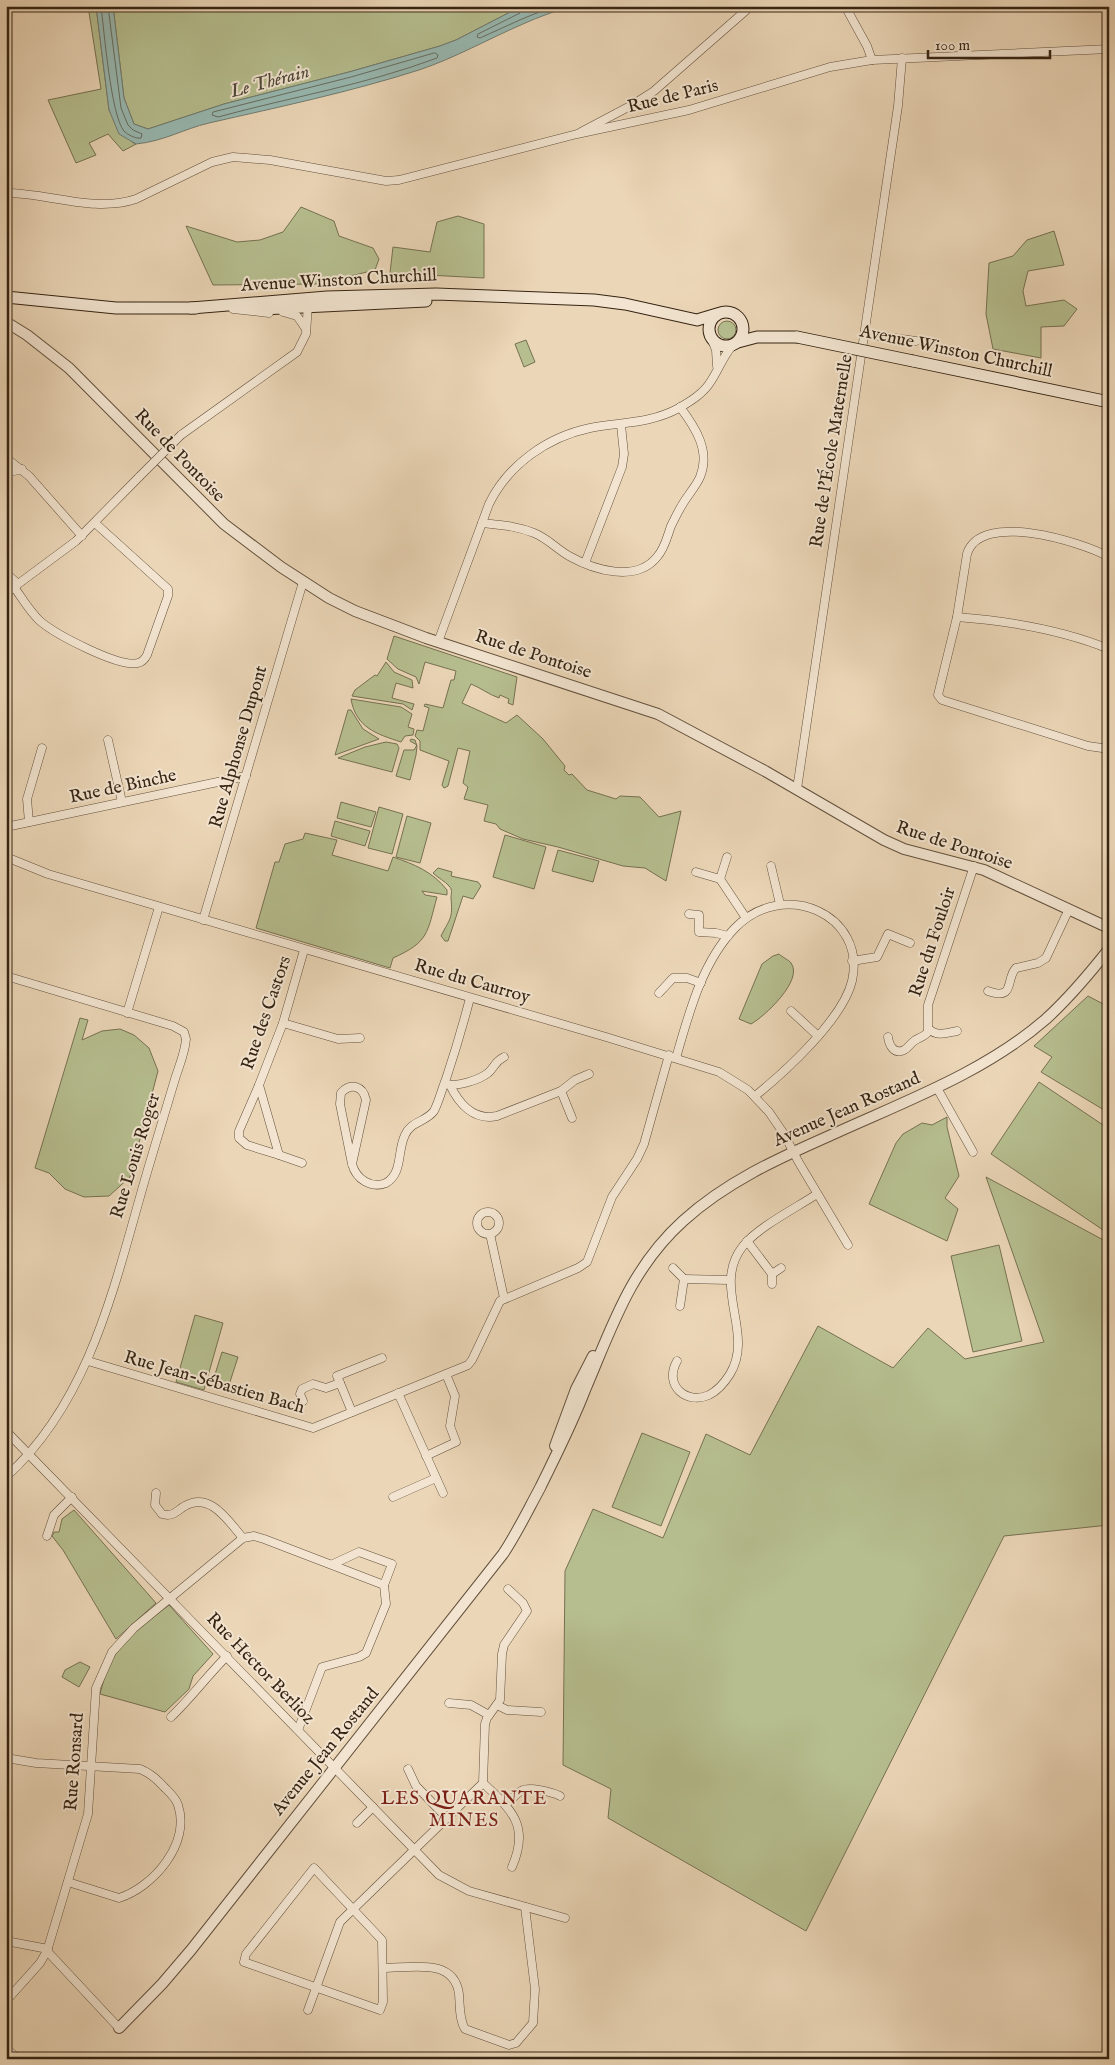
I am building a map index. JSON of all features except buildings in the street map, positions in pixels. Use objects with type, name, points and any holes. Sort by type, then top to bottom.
[{"type":"main road","name":"Avenue Winston Churchill","points":[[6,297],[116,308],[190,308],[490,296],[594,300],[625,304],[701,320],[717,314]]},
{"type":"main road","name":"Avenue Winston Churchill","points":[[190,308],[233,310],[308,303]]},
{"type":"main road","name":"Avenue Winston Churchill","points":[[661,313],[699,328],[711,337]]},
{"type":"main road","points":[[731,313],[738,316],[742,324],[742,334],[735,344],[722,346],[711,337],[710,322],[717,314],[731,313]]},
{"type":"main road","name":"Avenue Winston Churchill","points":[[742,324],[756,331],[777,332],[1109,402]]},
{"type":"main road","name":"Avenue Winston Churchill","points":[[735,344],[757,337],[797,337]]},
{"type":"street","points":[[577,134],[654,92],[751,6]]},
{"type":"street","points":[[845,6],[867,46],[872,60]]},
{"type":"street","name":"Rue de Paris","points":[[6,193],[94,203],[125,202],[217,160],[228,158],[249,158],[395,181],[577,134],[667,116],[820,70],[872,60],[1109,49]]},
{"type":"street","name":"Rue de l'École Maternelle","points":[[797,789],[899,99],[902,58]]},
{"type":"street","points":[[6,593],[82,536],[181,435],[293,356],[302,343],[306,330],[308,303]]},
{"type":"street","points":[[233,310],[255,313],[290,313],[299,319],[306,330]]},
{"type":"street","name":"Rue de Pontoise","points":[[6,322],[27,335],[69,368],[224,524],[303,582],[348,608],[438,642],[651,711],[707,739],[797,789],[868,832],[893,844],[974,866],[1109,928]]},
{"type":"street","points":[[865,334],[916,341]]},
{"type":"street","points":[[711,337],[717,353],[716,371]]},
{"type":"street","points":[[438,642],[492,498],[500,485],[522,462],[553,441],[577,431],[650,420],[680,408],[706,387],[735,344]]},
{"type":"street","points":[[482,523],[529,531],[547,540],[568,555],[585,563],[611,571],[628,572],[639,570],[650,564],[662,551],[673,522],[699,479],[702,470],[703,450],[700,440],[693,425],[680,408]]},
{"type":"street","points":[[585,563],[622,467],[624,458],[621,424]]},
{"type":"street","points":[[6,458],[22,469],[82,536]]},
{"type":"street","points":[[6,473],[22,469]]},
{"type":"street","points":[[6,573],[39,620],[68,640],[121,661],[133,663],[143,661],[147,656],[168,596],[168,589],[95,523]]},
{"type":"street","points":[[1109,556],[1083,544],[1040,534],[1009,532],[983,536],[975,540],[969,549],[958,617],[938,694],[940,699],[1088,746],[1109,749]]},
{"type":"street","name":"Rue Alphonse Dupont","points":[[203,920],[303,582]]},
{"type":"street","points":[[958,617],[1041,628],[1069,635],[1109,649]]},
{"type":"street","points":[[108,740],[122,802]]},
{"type":"street","points":[[28,822],[27,799],[42,748]]},
{"type":"street","name":"Rue de Binche","points":[[6,827],[246,776]]},
{"type":"street","name":"Rue du Caurroy","points":[[6,857],[44,872],[159,907],[673,1057],[724,1074],[755,1096],[780,1128],[848,1245]]},
{"type":"street","points":[[720,879],[727,857]]},
{"type":"street","points":[[771,866],[780,904]]},
{"type":"street","name":"Rue du Fouloir","points":[[929,1029],[928,1005],[974,866]]},
{"type":"street","points":[[696,872],[720,879],[746,918]]},
{"type":"street","points":[[490,1234],[504,1298],[578,1268],[587,1262],[612,1197],[637,1159],[644,1144],[673,1057],[701,983],[712,962],[728,936],[746,918],[780,904],[803,904],[825,915],[846,938],[852,961],[852,980],[848,992],[818,1036],[792,1065],[755,1096]]},
{"type":"street","points":[[127,1013],[159,907]]},
{"type":"street","points":[[988,991],[997,994],[1008,989],[1011,984],[1011,975],[1016,968],[1038,963],[1046,958],[1069,909]]},
{"type":"street","points":[[689,914],[699,915],[699,932],[728,936]]},
{"type":"street","points":[[852,961],[877,957],[888,934],[910,943]]},
{"type":"street","name":"Avenue Jean Rostand","points":[[119,2028],[182,1960],[503,1554],[520,1527],[563,1444],[615,1316],[645,1262],[682,1222],[726,1187],[793,1152],[937,1088],[1003,1050],[1046,1018],[1074,990],[1109,949]]},
{"type":"street","name":"Rue des Castors","points":[[302,1163],[247,1145],[239,1138],[239,1131],[283,1023],[304,950]]},
{"type":"street","name":"Rue Louis Roger","points":[[6,976],[173,1026],[180,1029],[186,1036],[186,1044],[88,1361],[62,1409],[29,1453],[6,1477]]},
{"type":"street","points":[[659,992],[673,978],[687,978],[701,983]]},
{"type":"street","points":[[352,1164],[366,1100],[362,1091],[353,1086],[343,1091],[340,1100],[352,1164],[357,1176],[368,1183],[379,1185],[390,1181],[396,1173],[405,1134],[412,1125],[428,1117],[434,1111],[447,1084],[470,998]]},
{"type":"street","points":[[791,1011],[818,1036]]},
{"type":"street","points":[[283,1023],[338,1039],[360,1038]]},
{"type":"street","points":[[888,1037],[892,1048],[903,1051],[913,1042],[926,1035],[929,1029],[933,1033],[938,1034],[957,1031]]},
{"type":"street","points":[[447,1084],[464,1084],[486,1074],[495,1062],[504,1056]]},
{"type":"street","points":[[447,1084],[464,1106],[480,1116],[488,1117],[496,1116],[561,1091],[575,1080],[588,1074]]},
{"type":"street","name":"Rue des Castors","points":[[259,1085],[279,1155]]},
{"type":"street","points":[[937,1088],[973,1152]]},
{"type":"street","points":[[561,1091],[572,1118]]},
{"type":"street","points":[[677,1361],[672,1373],[672,1382],[678,1390],[692,1396],[702,1397],[710,1394],[722,1384],[730,1374],[736,1361],[739,1346],[729,1280],[731,1269],[738,1254],[747,1241],[758,1232],[817,1194]]},
{"type":"street","points":[[747,1241],[772,1274],[772,1284]]},
{"type":"street","points":[[673,1268],[684,1279],[729,1280]]},
{"type":"street","points":[[772,1274],[781,1268]]},
{"type":"street","points":[[680,1306],[684,1279]]},
{"type":"street","name":"Rue Jean-Sébastien Bach","points":[[88,1361],[313,1428],[465,1366],[472,1360],[497,1305],[504,1298]]},
{"type":"street","points":[[352,1412],[336,1376],[382,1358]]},
{"type":"street","points":[[426,1456],[456,1442],[450,1426],[455,1396],[446,1374]]},
{"type":"street","points":[[303,1401],[300,1394],[302,1389],[313,1384],[326,1388],[340,1382]]},
{"type":"street","points":[[398,1393],[443,1493]]},
{"type":"street","name":"Rue Hector Berlioz","points":[[6,1431],[440,1875],[457,1886],[565,1918]]},
{"type":"street","points":[[393,1497],[436,1478]]},
{"type":"street","points":[[156,1493],[155,1505],[162,1514],[170,1515],[191,1503],[203,1502],[219,1511],[243,1538],[257,1537],[333,1564],[384,1585]]},
{"type":"street","points":[[47,1536],[55,1513],[72,1497]]},
{"type":"street","name":"Rue Ronsard","points":[[6,2001],[40,1963],[47,1950],[88,1814],[94,1698],[104,1666],[117,1646],[134,1628],[243,1538]]},
{"type":"street","points":[[298,1730],[322,1667],[359,1657],[368,1650],[386,1604],[384,1585],[392,1564],[360,1552],[333,1564]]},
{"type":"street","points":[[308,2010],[338,1926],[483,1783],[485,1724],[501,1698],[504,1644],[527,1611],[523,1603],[508,1589]]},
{"type":"street","points":[[171,1717],[194,1694],[204,1678],[227,1656]]},
{"type":"street","points":[[449,1703],[471,1705],[489,1715]]},
{"type":"street","points":[[498,1705],[507,1710],[541,1712]]},
{"type":"street","points":[[6,1758],[36,1763],[135,1768],[152,1776],[178,1803],[179,1831],[173,1851],[163,1868],[154,1876],[122,1897],[113,1897],[68,1882]]},
{"type":"street","points":[[408,1769],[416,1786],[447,1818]]},
{"type":"street","points":[[483,1783],[506,1804],[516,1822],[519,1848],[512,1867]]},
{"type":"street","points":[[506,1804],[520,1791],[524,1790],[549,1791],[560,1796]]},
{"type":"street","points":[[357,1823],[373,1807]]},
{"type":"street","points":[[314,1868],[382,1940],[384,1968],[383,2002],[380,2010],[244,1962],[246,1954],[314,1868]]},
{"type":"street","points":[[384,1968],[437,1968],[447,1972],[453,1977],[458,1986],[462,2023],[465,2029],[506,2044],[513,2044],[520,2040],[533,2023],[535,2004],[533,1967],[524,1907]]},
{"type":"street","points":[[6,1941],[47,1950],[119,2028]]},
{"type":"street","points":[[6,2048],[18,2059]]},
{"type":"green space","points":[[88,6],[96,6],[109,110],[132,142],[136,144],[123,151],[108,134],[89,143],[96,155],[76,163],[48,100],[101,89]]},
{"type":"green space","points":[[113,6],[522,6],[456,40],[440,46],[349,72],[224,104],[148,129],[134,124],[124,98]]},
{"type":"green space","points":[[301,207],[334,221],[339,236],[373,248],[379,259],[375,270],[318,284],[213,285],[186,226],[237,242],[260,240],[283,232]]},
{"type":"green space","points":[[458,216],[484,224],[484,278],[390,273],[393,247],[430,252],[437,222]]},
{"type":"green space","points":[[1054,231],[1064,265],[1028,271],[1023,291],[1026,306],[1064,300],[1077,309],[1064,326],[1041,327],[1041,358],[993,349],[986,314],[989,263],[1013,256],[1027,240]]},
{"type":"green space","points":[[723,321],[731,321],[736,326],[734,337],[723,339],[718,334],[718,326]]},
{"type":"green space","points":[[526,340],[535,362],[524,367],[515,344]]},
{"type":"green space","points":[[394,636],[517,677],[513,705],[508,703],[509,699],[500,695],[499,698],[491,695],[471,684],[462,703],[506,723],[517,715],[543,739],[565,766],[564,770],[569,775],[572,774],[587,790],[616,799],[620,796],[640,797],[659,817],[681,811],[666,881],[645,868],[623,866],[523,839],[500,829],[496,824],[484,821],[488,805],[464,799],[468,787],[463,783],[470,751],[458,748],[448,786],[444,788],[442,785],[449,761],[420,750],[420,741],[415,736],[417,730],[423,731],[429,708],[424,706],[425,704],[443,708],[451,680],[454,680],[456,671],[425,662],[419,684],[416,677],[398,669],[387,659]]},
{"type":"green space","points":[[386,662],[394,672],[412,680],[413,688],[396,683],[392,698],[414,704],[412,710],[403,704],[352,696],[355,690],[375,675],[377,676]]},
{"type":"green space","points":[[351,699],[401,707],[412,714],[408,727],[414,729],[413,735],[405,736],[401,742],[376,733],[358,717]]},
{"type":"green space","points":[[348,710],[351,710],[363,729],[379,739],[335,755]]},
{"type":"green space","points":[[411,739],[415,740],[417,745],[410,741]]},
{"type":"green space","points":[[386,742],[397,744],[399,748],[392,772],[338,758],[365,747]]},
{"type":"green space","points":[[417,745],[410,780],[396,776],[404,750],[414,750]]},
{"type":"green space","points":[[341,802],[376,812],[371,827],[337,818]]},
{"type":"green space","points":[[379,807],[403,814],[392,854],[368,848]]},
{"type":"green space","points":[[407,816],[431,823],[420,863],[396,857]]},
{"type":"green space","points":[[335,821],[370,831],[365,846],[331,836]]},
{"type":"green space","points":[[305,833],[337,840],[332,855],[388,871],[393,857],[423,869],[436,878],[447,890],[447,895],[422,891],[425,895],[437,897],[428,928],[425,935],[414,947],[393,958],[390,968],[256,928],[275,862],[279,862],[285,844],[303,839]]},
{"type":"green space","points":[[505,835],[546,847],[534,889],[493,877]]},
{"type":"green space","points":[[558,850],[599,861],[593,882],[552,871]]},
{"type":"green space","points":[[438,868],[452,872],[451,876],[478,882],[481,886],[473,899],[463,896],[448,941],[445,941],[441,936],[451,915],[451,890],[447,884],[433,873]]},
{"type":"green space","points":[[779,954],[791,963],[794,970],[787,988],[765,1014],[751,1024],[739,1019],[762,964]]},
{"type":"green space","points":[[1088,996],[1109,1007],[1109,1113],[1041,1072],[1052,1057],[1034,1046]]},
{"type":"green space","points":[[80,1018],[88,1020],[82,1040],[102,1031],[120,1029],[134,1035],[149,1048],[158,1071],[130,1177],[109,1196],[84,1197],[65,1189],[49,1173],[35,1168]]},
{"type":"green space","points":[[1039,1082],[1109,1129],[1109,1228],[1106,1232],[991,1154]]},
{"type":"green space","points":[[947,1117],[947,1127],[959,1176],[945,1198],[958,1209],[947,1241],[869,1204],[896,1143],[903,1134],[922,1123],[932,1125]]},
{"type":"green space","points":[[986,1177],[1109,1243],[1109,1525],[1004,1536],[806,1931],[608,1818],[611,1789],[563,1765],[565,1571],[593,1509],[663,1538],[706,1434],[750,1455],[818,1326],[893,1368],[928,1328],[965,1359],[1044,1342]]},
{"type":"green space","points":[[999,1245],[1022,1341],[973,1352],[951,1256]]},
{"type":"green space","points":[[195,1315],[223,1323],[204,1390],[176,1382]]},
{"type":"green space","points":[[222,1352],[238,1357],[228,1388],[212,1384]]},
{"type":"green space","points":[[642,1433],[690,1452],[661,1526],[612,1507]]},
{"type":"green space","points":[[74,1510],[156,1603],[116,1639],[63,1550],[52,1536],[54,1532],[59,1532],[62,1519]]},
{"type":"green space","points":[[169,1605],[213,1654],[193,1676],[189,1689],[165,1712],[100,1694],[105,1674],[115,1654],[136,1631]]},
{"type":"green space","points":[[80,1662],[90,1667],[79,1687],[62,1677],[65,1670]]},
{"type":"water","points":[[96,6],[113,6],[124,98],[134,124],[148,129],[224,104],[349,72],[440,46],[456,40],[522,6],[569,6],[529,21],[419,70],[341,92],[209,123],[165,138],[136,144],[119,134],[109,110]]},
{"type":"district","name":"LES QUARANTE MINES","points":[[464,1810]]},
{"type":"water label","name":"Le Thérain","points":[[270,82]]}]
